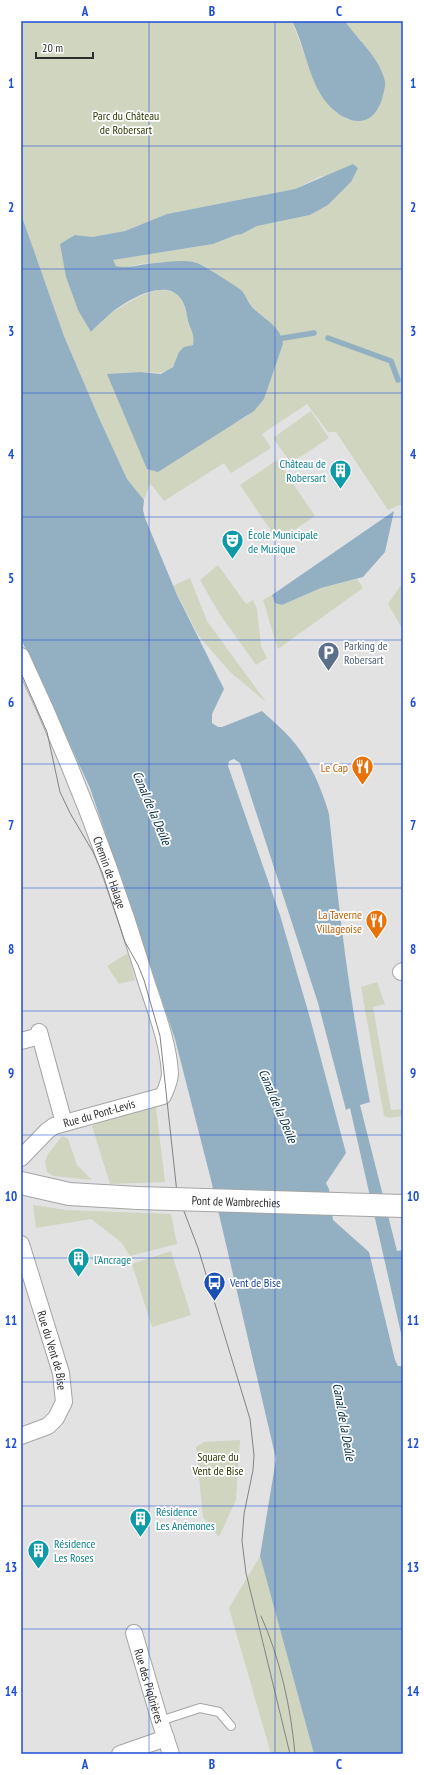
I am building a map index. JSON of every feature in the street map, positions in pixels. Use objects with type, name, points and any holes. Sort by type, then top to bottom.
[{"type":"street","name":"Chemin de Halage","points":[[21,656],[53,725],[135,942],[167,1052],[170,1080],[163,1096]]},
{"type":"street","points":[[21,1041],[39,1034],[64,1123]]},
{"type":"street","name":"Rue du Pont-Levis","points":[[22,1156],[47,1131],[64,1123],[163,1096]]},
{"type":"street","name":"Pont de Wambrechies","points":[[21,1183],[69,1194],[403,1206]]},
{"type":"street","name":"Rue du Vent de Bise","points":[[21,1244],[61,1372],[64,1402],[56,1418],[48,1426],[21,1436]]},
{"type":"street","name":"Rue des Piqûrières","points":[[134,1633],[171,1754]]},
{"type":"street","name":"Rue des Piqûrières","points":[[120,1754],[166,1738]]},
{"type":"lane","points":[[160,1721],[200,1708],[219,1712],[231,1726]]},
{"type":"green space","name":"Parc du Château de Robersart","points":[[21,21],[292,21],[311,73],[321,95],[346,119],[362,121],[361,40],[354,35],[345,21],[403,21],[403,505],[399,505],[388,510],[336,432],[328,432],[307,404],[262,434],[271,448],[231,473],[224,463],[164,501],[150,483],[144,500],[127,479],[99,418],[64,336],[21,214]],"holes":[[[321,176],[351,182],[328,205],[310,215],[257,226],[242,234],[213,244],[112,260],[116,266],[122,268],[141,264],[165,262],[194,262],[203,265],[242,291],[251,306],[268,320],[283,344],[264,399],[246,417],[237,422],[124,410],[108,374],[165,372],[173,366],[179,352],[193,345],[194,332],[188,320],[182,297],[176,293],[160,289],[138,297],[111,313],[91,332],[71,239],[78,235],[92,237],[125,231],[167,214],[295,189]]]},
{"type":"green space","points":[[311,411],[329,438],[291,463],[273,438]]},
{"type":"green space","points":[[277,460],[315,516],[278,541],[240,485]]},
{"type":"green space","points":[[218,565],[246,604],[253,600],[257,609],[261,646],[267,658],[256,665],[219,613],[200,580]]},
{"type":"green space","points":[[190,578],[207,621],[266,702],[229,671],[198,635],[173,586]]},
{"type":"green space","points":[[357,579],[363,588],[278,649],[263,600],[272,595],[275,603],[282,605],[321,588]]},
{"type":"green space","points":[[403,582],[403,630],[388,604]]},
{"type":"green space","points":[[128,953],[135,980],[119,984],[107,966]]},
{"type":"green space","points":[[377,982],[385,1004],[373,1007],[391,1110],[403,1109],[403,1116],[389,1118],[384,1116],[361,987]]},
{"type":"green space","points":[[147,1102],[156,1108],[165,1182],[110,1184],[92,1126]]},
{"type":"green space","points":[[62,1136],[68,1139],[77,1165],[92,1180],[53,1176],[47,1172],[45,1162],[48,1154]]},
{"type":"green space","points":[[33,1205],[67,1210],[171,1214],[177,1244],[130,1256],[121,1242],[91,1219],[36,1228]]},
{"type":"green space","points":[[171,1251],[191,1315],[152,1327],[132,1264]]},
{"type":"green space","name":"Square du Vent de Bise","points":[[240,1440],[236,1500],[219,1537],[203,1517],[196,1447],[204,1442]]},
{"type":"green space","points":[[260,1556],[314,1754],[271,1754],[229,1608]]},
{"type":"water","points":[[292,21],[345,21],[350,29],[368,49],[378,64],[385,81],[382,99],[377,111],[370,118],[361,121],[353,120],[344,117],[327,104],[312,77],[300,39]]},
{"type":"water","points":[[353,164],[358,168],[351,182],[328,205],[310,215],[257,226],[242,234],[213,244],[113,260],[116,266],[120,267],[176,261],[187,261],[200,264],[241,290],[251,306],[280,333],[283,344],[264,399],[254,411],[158,472],[147,469],[107,374],[140,372],[161,374],[173,367],[179,352],[184,347],[193,345],[193,333],[183,302],[176,294],[166,290],[155,290],[132,299],[121,306],[111,313],[91,332],[78,310],[66,277],[60,244],[75,235],[92,237],[125,231],[167,214],[295,189]]},
{"type":"water","name":"Canal de la Deûle","points":[[21,214],[64,336],[99,418],[127,479],[144,500],[143,510],[145,518],[177,595],[224,689],[212,714],[212,723],[218,727],[222,727],[262,711],[297,746],[316,778],[329,814],[351,994],[370,1102],[360,1105],[397,1251],[403,1250],[403,1342],[350,1108],[346,1110],[318,1003],[240,763],[234,759],[229,761],[228,766],[280,915],[310,1018],[346,1153],[326,1183],[329,1189],[333,1220],[369,1252],[395,1360],[398,1366],[403,1366],[403,1754],[314,1754],[260,1556],[276,1459],[211,1180],[175,1039],[90,788],[21,639]]},
{"type":"water","points":[[394,511],[385,552],[363,577],[321,588],[282,605],[275,603],[272,595]]},
{"type":"waterway","points":[[283,338],[314,333]]},
{"type":"waterway","points":[[328,338],[391,361],[398,380]]},
{"type":"tram line","points":[[21,673],[47,732],[60,792],[70,813],[93,852],[102,872],[125,942],[138,965],[144,980],[160,1036],[177,1193],[198,1248],[250,1419],[254,1455],[253,1470],[244,1514],[242,1541],[246,1573],[290,1754]]},
{"type":"tram line","points":[[261,1616],[274,1649],[284,1684],[291,1719],[295,1754]]},
{"type":"place","name":"Château de Robersart","points":[[341,490]]},
{"type":"place","name":"École Municipale de Musique","points":[[232,560]]},
{"type":"place","name":"Parking de Robersart","points":[[329,672]]},
{"type":"place","name":"Le Cap","points":[[363,786]]},
{"type":"place","name":"La Taverne Villageoise","points":[[377,940]]},
{"type":"place","name":"l'Ancrage","points":[[78,1278]]},
{"type":"place","name":"Vent de Bise","points":[[214,1302]]},
{"type":"place","name":"Résidence Les Anémones","points":[[140,1538]]},
{"type":"place","name":"Résidence Les Roses","points":[[38,1570]]}]
